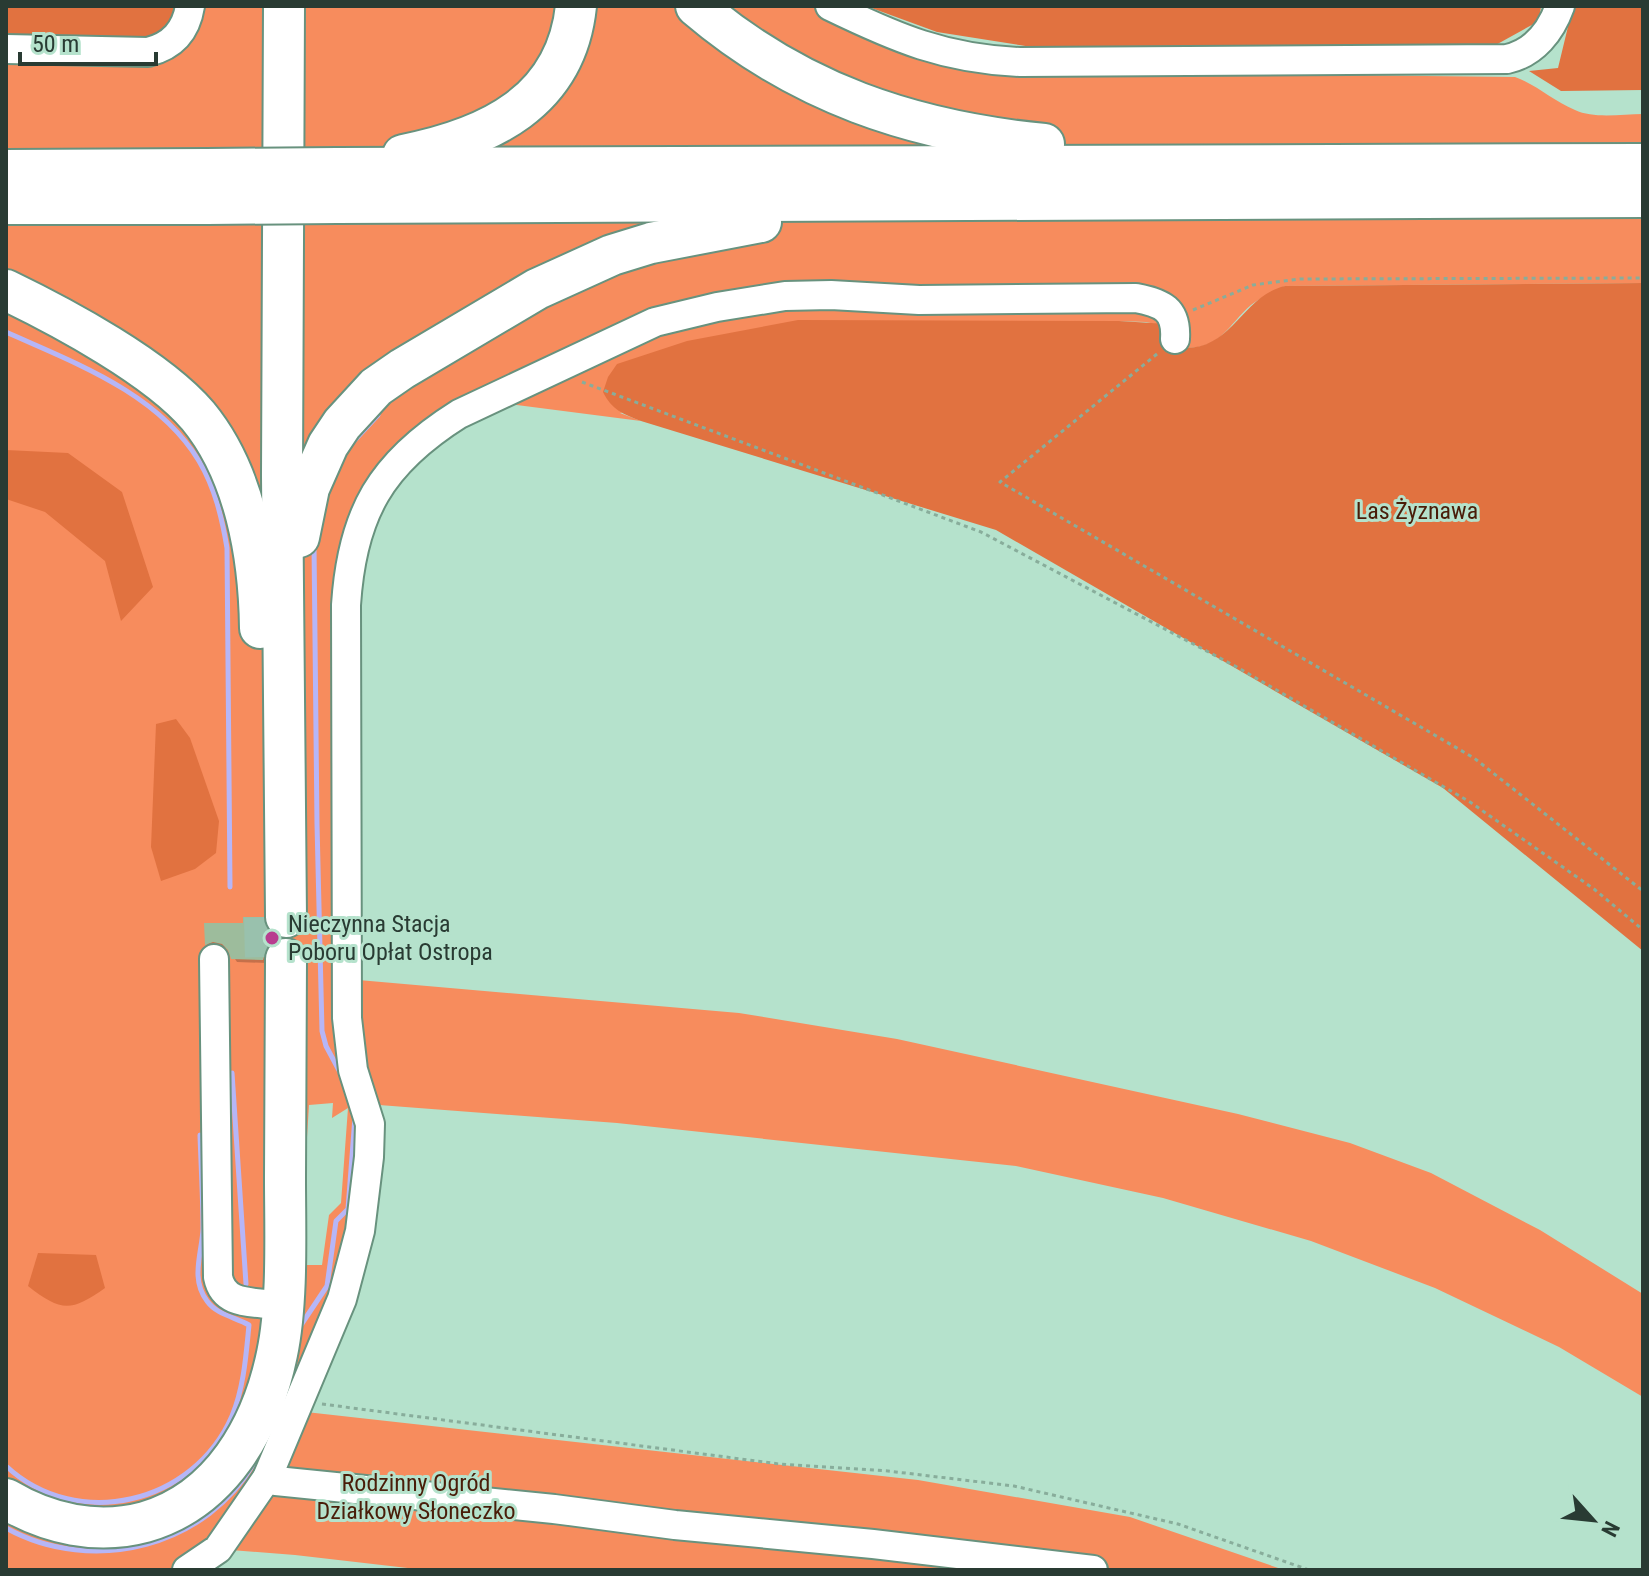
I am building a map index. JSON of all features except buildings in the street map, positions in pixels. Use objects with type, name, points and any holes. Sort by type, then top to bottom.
[{"type":"highway","points":[[263,6],[266,552],[272,608]]},
{"type":"highway","points":[[275,917],[272,608],[282,476],[284,6]]},
{"type":"highway","points":[[337,186],[508,120],[526,107],[561,62],[570,40],[576,6]]},
{"type":"highway","points":[[696,6],[755,51],[803,79],[858,104],[903,119],[995,139],[1100,149],[1198,165]]},
{"type":"highway","points":[[6,170],[207,186],[337,186],[1198,165],[1643,164]]},
{"type":"highway","points":[[6,204],[207,186]]},
{"type":"highway","points":[[337,186],[892,202],[1643,197]]},
{"type":"highway","points":[[272,608],[318,465],[342,424],[376,387],[402,369],[537,289],[612,255],[716,229],[892,202]]},
{"type":"highway","points":[[6,290],[136,364],[177,395],[199,418],[217,444],[236,485],[272,608]]},
{"type":"highway","points":[[6,1499],[43,1517],[89,1527],[124,1526],[156,1518],[177,1510],[216,1481],[281,1399],[277,1353],[283,1280],[276,959],[263,1357],[281,1399]]},
{"type":"lane","points":[[6,49],[148,52],[164,48],[181,32],[190,6]]},
{"type":"lane","points":[[830,6],[868,25],[937,51],[983,60],[1052,62],[1507,59],[1519,56],[1539,43],[1554,23],[1560,6]]},
{"type":"lane","points":[[187,1570],[218,1549],[267,1478],[281,1399],[342,1299],[360,1231],[370,1124],[353,1070],[347,1018],[345,642],[352,551],[369,503],[399,460],[459,414],[655,322],[717,307],[785,296],[919,300],[1109,296],[1159,303],[1172,326]]},
{"type":"lane","points":[[214,959],[218,1277],[223,1292],[232,1298],[267,1304]]},
{"type":"lane","points":[[267,1478],[1093,1570]]},
{"type":"path","points":[[1643,278],[1300,279],[1253,285],[1197,310],[1172,326],[1000,482],[1474,758],[1643,891]]},
{"type":"path","points":[[553,371],[981,532],[1235,666],[1470,802],[1594,889],[1643,930]]},
{"type":"path","points":[[281,1399],[779,1464],[888,1471],[1014,1486],[1178,1524],[1309,1570]]},
{"type":"green space","points":[[6,6],[179,6],[172,29],[152,41],[6,37]]},
{"type":"green space","name":"Rodzinny Ogród Działkowy Słoneczko","points":[[194,6],[825,6],[864,27],[1151,73],[1515,77],[1583,113],[1643,114],[1643,283],[1285,286],[1251,305],[1215,340],[1197,347],[1184,348],[1170,327],[1119,321],[620,413],[641,421],[509,404],[459,428],[399,475],[361,537],[347,979],[739,1013],[897,1039],[1238,1114],[1350,1143],[1431,1173],[1540,1230],[1643,1294],[1643,1397],[1559,1347],[1435,1288],[1311,1241],[1163,1198],[1016,1166],[617,1123],[366,1104],[370,1124],[306,1412],[918,1480],[1130,1517],[1284,1570],[425,1570],[218,1549],[187,1570],[6,1570],[6,61]],"holes":[[[333,1103],[332,1118],[348,1108],[341,1203],[329,1215],[322,1265],[299,1265],[309,1105]]]},
{"type":"green space","points":[[866,6],[1541,6],[1539,21],[1492,47],[1038,48],[937,32]]},
{"type":"green space","points":[[1573,6],[1643,6],[1643,90],[1561,91],[1529,71],[1558,68]]},
{"type":"green space","name":"Las Żyznawa","points":[[1643,283],[1643,951],[1443,788],[996,530],[641,421],[619,411],[603,392],[617,364],[687,341],[798,320],[1119,321],[1168,324],[1184,348],[1201,346],[1214,340],[1258,300],[1285,286]]},
{"type":"green space","points":[[6,450],[68,453],[122,492],[153,587],[121,621],[105,561],[45,512],[6,499]]},
{"type":"green space","points":[[176,719],[190,738],[219,821],[216,853],[195,869],[161,881],[151,847],[156,724]]},
{"type":"green space","points":[[38,1253],[96,1255],[105,1288],[74,1305],[49,1301],[28,1286]]},
{"type":"waterway","points":[[6,332],[87,369],[138,398],[182,437],[209,482],[227,548],[230,887]]},
{"type":"waterway","points":[[352,443],[378,415]]},
{"type":"waterway","points":[[314,545],[322,1031],[326,1046],[341,1074]]},
{"type":"waterway","points":[[232,1073],[246,1284]]},
{"type":"waterway","points":[[299,1328],[327,1286],[336,1221],[348,1209],[355,1117]]},
{"type":"waterway","points":[[6,1466],[35,1486],[66,1498],[99,1502],[131,1499],[163,1488],[191,1470],[214,1446],[232,1416],[242,1382],[249,1325],[211,1306],[199,1284],[203,1229],[200,1135]]},
{"type":"waterway","points":[[6,1528],[40,1542],[75,1550],[111,1550],[146,1544],[179,1532],[210,1513],[236,1489],[257,1458]]},
{"type":"tunnel","points":[[264,917],[265,960]]},
{"type":"place","name":"Nieczynna Stacja Poboru Opłat Ostropa","points":[[272,938]]}]
